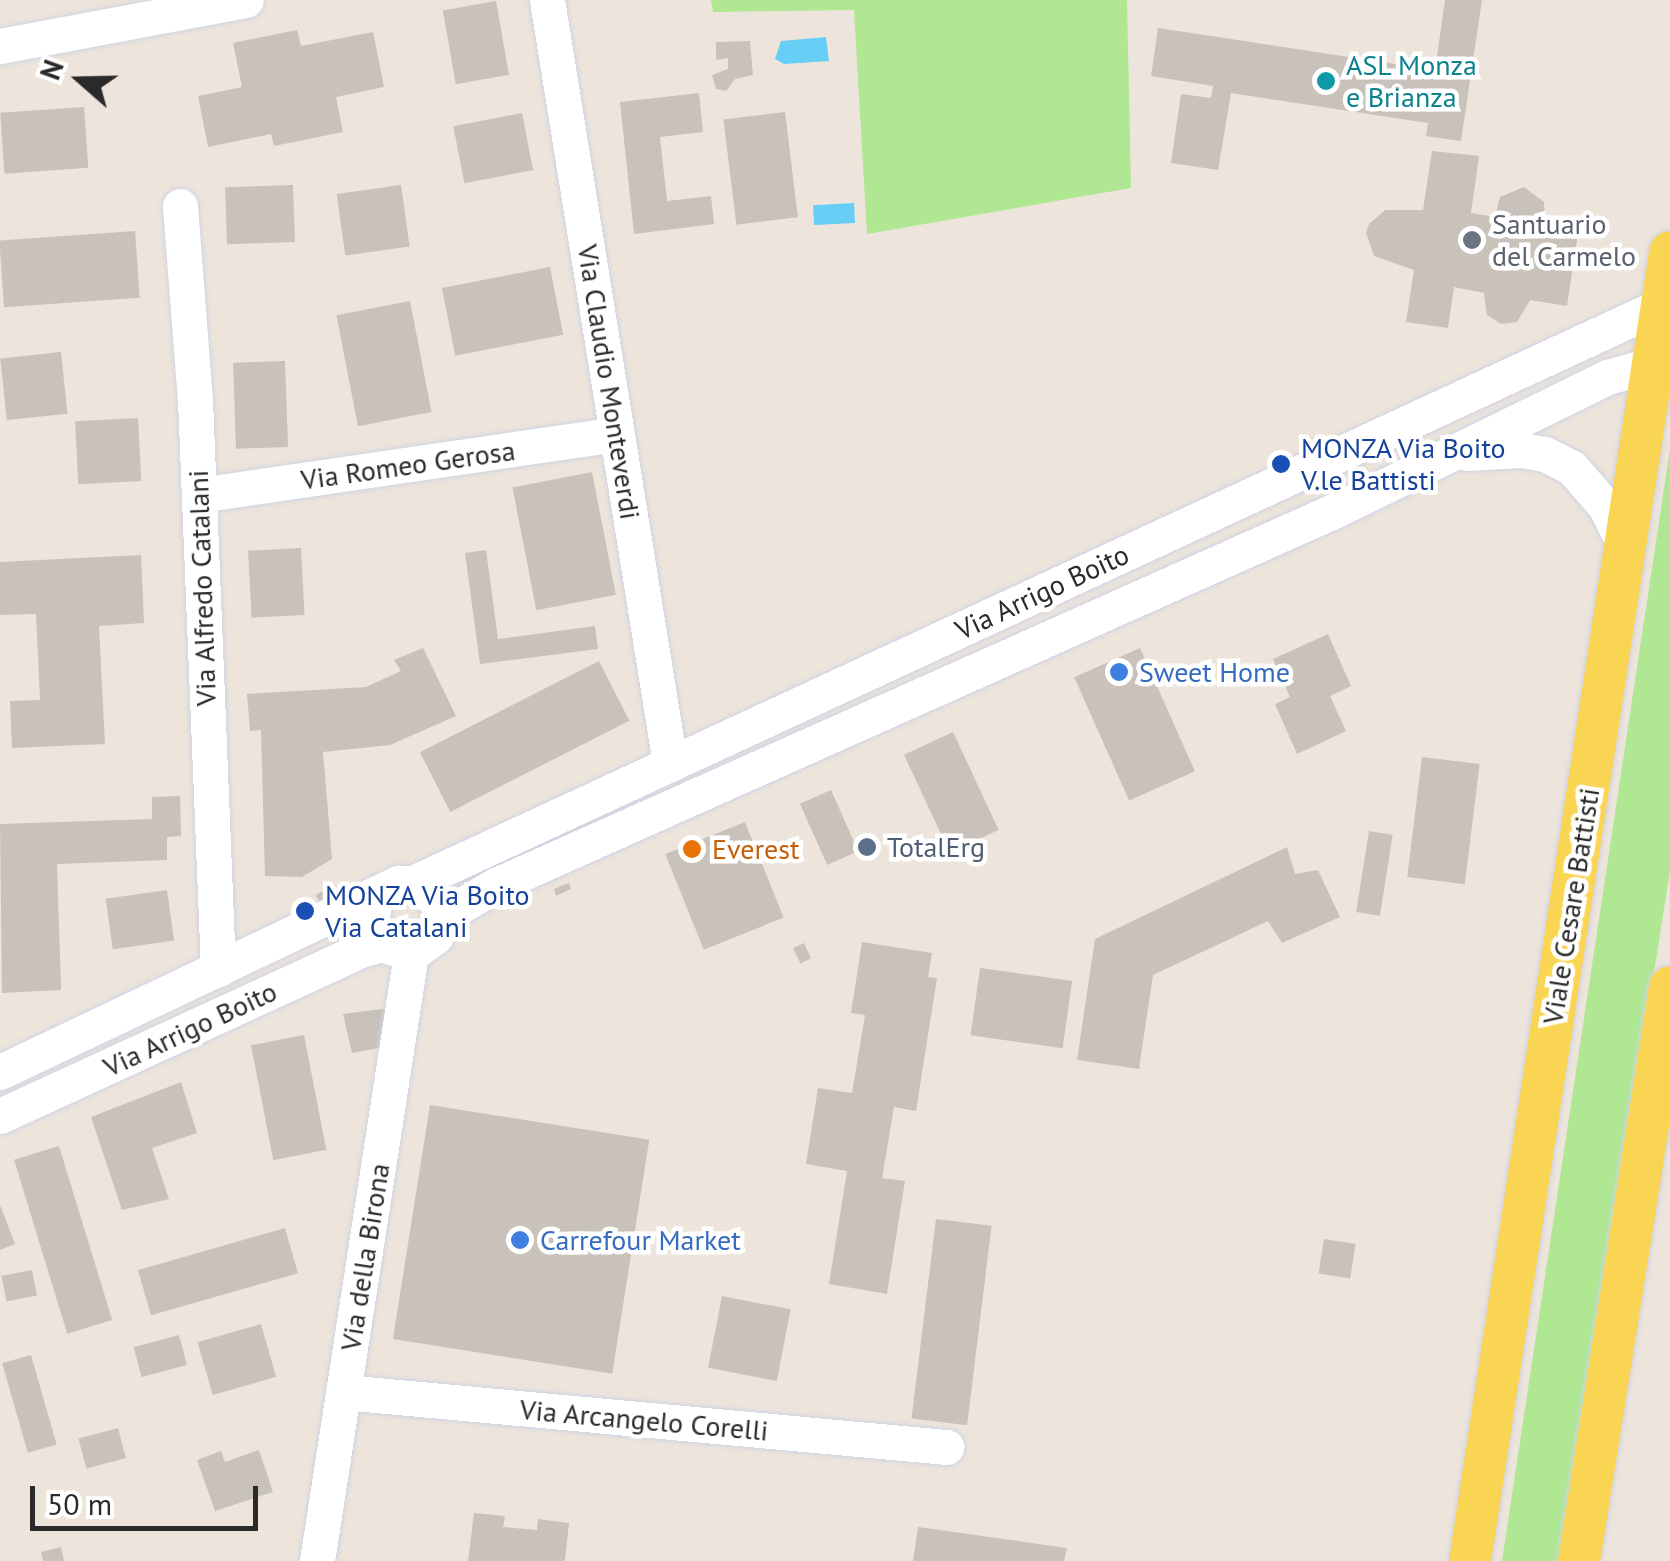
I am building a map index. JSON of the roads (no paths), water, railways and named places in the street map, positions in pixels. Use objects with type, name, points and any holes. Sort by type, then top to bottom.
[{"type":"main road","name":"Viale Cesare Battisti","points":[[1470,1561],[1626,548],[1662,360],[1670,252]]},
{"type":"main road","points":[[1579,1561],[1656,1168],[1670,987]]},
{"type":"street","points":[[0,46],[246,0]]},
{"type":"street","name":"Via Claudio Monteverdi","points":[[547,0],[670,764]]},
{"type":"street","name":"Via Alfredo Catalani","points":[[180,206],[199,495],[218,970]]},
{"type":"street","name":"Via Arrigo Boito","points":[[413,883],[1666,302]]},
{"type":"street","name":"Via Arrigo Boito","points":[[440,918],[496,885],[1336,510],[1608,377],[1662,360]]},
{"type":"street","name":"Via Romeo Gerosa","points":[[199,495],[617,434]]},
{"type":"street","points":[[1418,468],[1463,453],[1496,449],[1544,454],[1572,468],[1588,484],[1626,548]]},
{"type":"street","points":[[398,883],[413,883],[436,899],[440,918],[436,936],[396,949],[370,924],[376,896],[398,883]]},
{"type":"street","name":"Via Arrigo Boito","points":[[0,1072],[376,896]]},
{"type":"street","name":"Via Arrigo Boito","points":[[0,1116],[396,949]]},
{"type":"street","name":"Via della Birona","points":[[317,1561],[343,1392],[396,949]]},
{"type":"street","name":"Via Arcangelo Corelli","points":[[343,1392],[946,1447]]},
{"type":"water","points":[[826,37],[829,61],[784,64],[775,59],[781,41]]},
{"type":"water","points":[[854,203],[855,223],[814,225],[813,205]]},
{"type":"place","name":"ASL Monza e Brianza","points":[[1326,81]]},
{"type":"place","name":"Santuario del Carmelo","points":[[1472,240]]},
{"type":"place","name":"MONZA Via Boito V.le Battisti","points":[[1281,464]]},
{"type":"place","name":"Sweet Home","points":[[1119,672]]},
{"type":"place","name":"TotalErg","points":[[867,847]]},
{"type":"place","name":"Everest","points":[[692,849]]},
{"type":"place","name":"MONZA Via Boito Via Catalani","points":[[305,911]]},
{"type":"place","name":"Carrefour Market","points":[[520,1240]]}]
